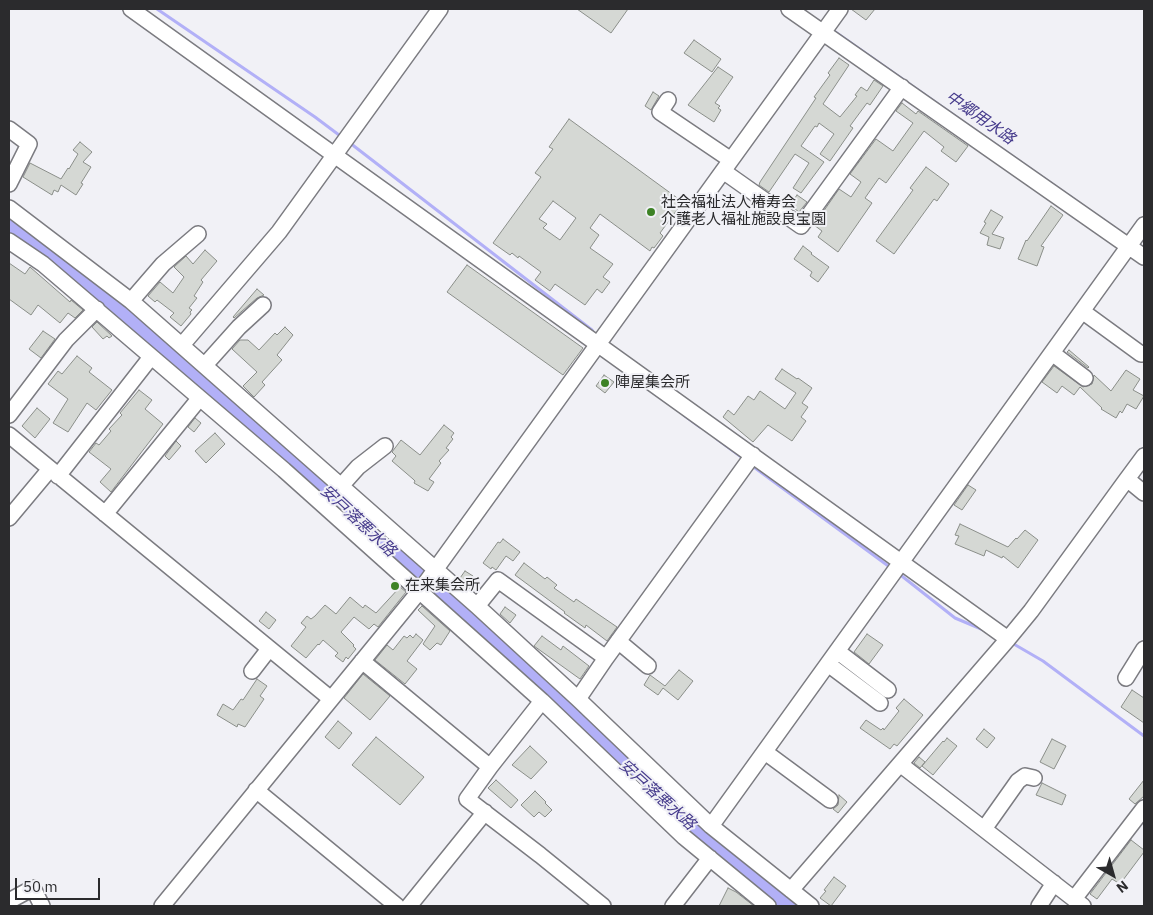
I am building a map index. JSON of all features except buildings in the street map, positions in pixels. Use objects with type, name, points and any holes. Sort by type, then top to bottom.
[{"type":"street","points":[[131,9],[1008,639]]},
{"type":"street","points":[[182,345],[279,232],[440,9]]},
{"type":"street","points":[[789,9],[1144,257]]},
{"type":"street","points":[[162,906],[433,573],[840,9]]},
{"type":"street","points":[[668,100],[660,112],[801,226],[902,87]]},
{"type":"street","points":[[9,129],[29,144],[9,184]]},
{"type":"street","points":[[9,208],[131,301],[182,345],[341,486],[433,573],[477,606],[711,826],[811,906]]},
{"type":"street","points":[[711,826],[1144,225]]},
{"type":"street","points":[[131,301],[163,264],[198,234]]},
{"type":"street","points":[[9,240],[43,264],[97,309],[199,399],[284,470],[542,701],[684,836],[768,906]]},
{"type":"street","points":[[204,365],[239,327],[264,305]]},
{"type":"street","points":[[9,415],[66,340],[97,309]]},
{"type":"street","points":[[1082,311],[1142,354]]},
{"type":"street","points":[[1052,353],[1085,378]]},
{"type":"street","points":[[9,518],[54,472],[151,357]]},
{"type":"street","points":[[105,514],[199,399]]},
{"type":"street","points":[[9,435],[331,699]]},
{"type":"street","points":[[341,486],[358,468],[385,446]]},
{"type":"street","points":[[578,699],[753,456]]},
{"type":"street","points":[[791,890],[1031,612],[1144,456]]},
{"type":"street","points":[[1126,479],[1144,493]]},
{"type":"street","points":[[477,606],[498,580],[606,658]]},
{"type":"street","points":[[618,641],[648,666]]},
{"type":"street","points":[[252,671],[269,649]]},
{"type":"street","points":[[1126,678],[1144,650]]},
{"type":"street","points":[[828,664],[884,697],[837,651]]},
{"type":"street","points":[[362,661],[490,767]]},
{"type":"street","points":[[542,701],[467,799],[540,854],[604,906]]},
{"type":"street","points":[[765,752],[830,800]]},
{"type":"street","points":[[900,764],[1078,903],[1144,808]]},
{"type":"street","points":[[984,829],[1018,781],[1025,776],[1034,778]]},
{"type":"street","points":[[256,790],[397,906]]},
{"type":"street","points":[[409,906],[485,812]]},
{"type":"street","points":[[673,906],[710,858]]},
{"type":"street","points":[[1039,906],[1054,883]]},
{"type":"street","points":[[9,900],[33,888],[42,906]]},
{"type":"waterway","points":[[157,9],[343,138]]},
{"type":"waterway","name":"中郷用水路","points":[[831,29],[1129,238]]},
{"type":"waterway","points":[[350,143],[592,330],[594,334]]},
{"type":"waterway","name":"安戸落悪水路","points":[[9,222],[16,225],[293,462],[678,815],[792,906]]},
{"type":"waterway","points":[[685,416],[700,427]]},
{"type":"waterway","points":[[717,439],[744,459]]},
{"type":"waterway","points":[[751,465],[891,568]]},
{"type":"waterway","points":[[898,573],[955,618],[986,631]]},
{"type":"waterway","points":[[1012,643],[1043,661],[1144,736]]},
{"type":"place","name":"社会福祉法人椿寿会 介護老人福祉施設良宝園","points":[[651,212]]},
{"type":"place","name":"陣屋集会所","points":[[605,383]]},
{"type":"place","name":"在来集会所","points":[[395,586]]}]
